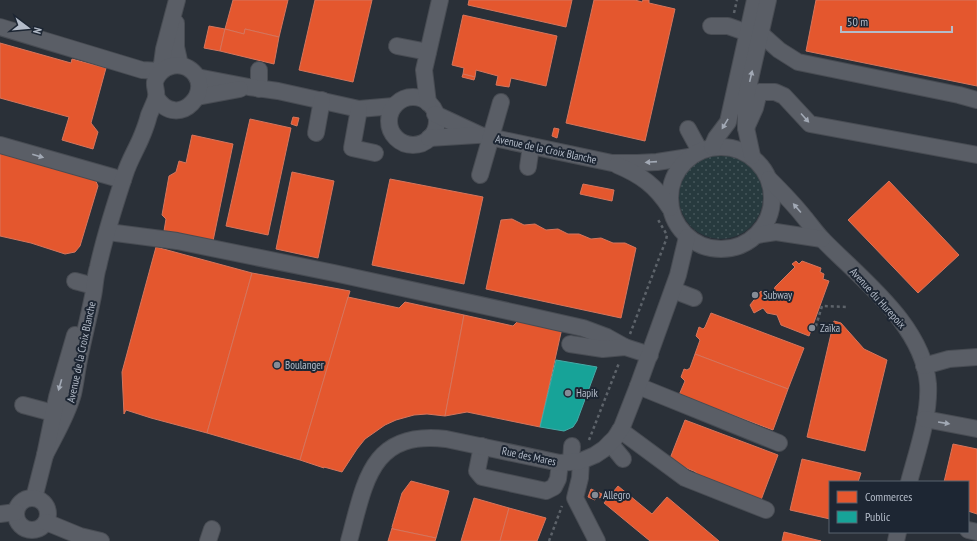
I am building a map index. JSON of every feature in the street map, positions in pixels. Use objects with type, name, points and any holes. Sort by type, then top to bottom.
[{"type":"street","points":[[424,70],[401,102],[390,113],[390,128],[395,137],[402,142],[411,145],[421,143],[429,138],[434,131],[436,123],[431,108],[424,70],[440,0]]},
{"type":"street","points":[[752,156],[746,128],[746,97],[755,33],[755,0]]},
{"type":"street","points":[[700,152],[730,147],[741,150],[752,156],[760,164],[769,179],[772,194],[771,209],[766,223],[757,235],[746,243],[733,248],[719,250],[705,247],[687,237],[676,224],[670,208],[670,194],[673,180],[679,167],[716,138],[728,122],[755,33],[768,0]]},
{"type":"street","points":[[176,3],[176,48],[180,66]]},
{"type":"street","name":"Avenue de la Croix Blanche","points":[[34,498],[45,455],[65,415],[73,395],[93,298],[97,268],[123,180],[141,138],[156,97],[155,83],[161,71],[164,49],[176,3]]},
{"type":"street","points":[[711,26],[730,27],[755,33],[798,62],[977,100]]},
{"type":"street","points":[[0,27],[142,70],[161,71],[167,68],[180,66],[186,68],[197,77],[199,84],[197,97],[188,107],[175,110],[168,109],[163,106],[156,97]]},
{"type":"street","points":[[397,46],[428,52]]},
{"type":"street","points":[[254,88],[259,70]]},
{"type":"street","points":[[197,77],[322,100],[359,109],[390,128]]},
{"type":"street","points":[[197,97],[254,88]]},
{"type":"street","points":[[746,128],[755,108],[759,92],[775,92],[784,96],[810,124],[977,155]]},
{"type":"street","points":[[359,109],[418,98],[431,108]]},
{"type":"street","points":[[316,133],[322,100]]},
{"type":"street","points":[[480,175],[486,136],[501,102]]},
{"type":"street","name":"Avenue de la Croix Blanche","points":[[431,108],[486,136],[612,163],[633,172],[649,182],[662,195],[670,208]]},
{"type":"street","name":"Avenue de la Croix Blanche","points":[[141,138],[168,109]]},
{"type":"street","points":[[359,109],[352,148],[375,153]]},
{"type":"street","points":[[688,129],[700,152]]},
{"type":"street","name":"Avenue de la Croix Blanche","points":[[429,138],[486,136]]},
{"type":"street","points":[[0,145],[123,180]]},
{"type":"street","points":[[528,167],[531,146]]},
{"type":"street","name":"Avenue de la Croix Blanche","points":[[612,163],[650,162],[700,152]]},
{"type":"street","name":"Avenue du Hurepoix","points":[[769,179],[781,190],[822,239],[900,318],[916,343],[924,366],[928,384],[925,420],[909,481]]},
{"type":"street","points":[[108,232],[177,241],[334,273],[583,328],[607,337],[625,347],[650,355]]},
{"type":"street","points":[[757,235],[776,232],[822,239]]},
{"type":"street","points":[[473,448],[478,471],[482,477],[546,491],[554,487],[558,478],[571,462],[594,455],[604,449],[620,430],[638,386],[676,282],[687,237]]},
{"type":"street","points":[[676,282],[689,257],[705,247]]},
{"type":"street","name":"Avenue de la Croix Blanche","points":[[65,415],[59,390],[82,283],[97,268]]},
{"type":"street","points":[[676,282],[694,298]]},
{"type":"street","points":[[570,344],[603,350],[625,347]]},
{"type":"street","points":[[924,366],[949,360],[977,357]]},
{"type":"street","points":[[638,386],[779,443]]},
{"type":"street","points":[[23,405],[65,415]]},
{"type":"street","points":[[925,420],[970,428]]},
{"type":"street","points":[[620,430],[685,478],[766,510]]},
{"type":"street","name":"Rue des Mares","points":[[349,541],[366,481],[372,468],[381,457],[393,447],[404,441],[445,435],[473,448],[571,462]]},
{"type":"street","points":[[610,443],[623,459]]},
{"type":"street","points":[[572,446],[571,462],[580,478],[575,498],[597,541]]},
{"type":"street","points":[[34,498],[43,502],[46,506],[48,516],[46,522],[40,528],[23,535],[16,512],[21,503],[34,498]]},
{"type":"street","points":[[0,514],[16,512]]},
{"type":"street","points":[[46,522],[80,536],[101,541]]},
{"type":"path","points":[[730,27],[737,0]]},
{"type":"path","points":[[571,462],[625,347],[666,240],[667,235],[654,211]]},
{"type":"path","points":[[812,328],[815,329],[822,306],[847,307]]},
{"type":"path","points":[[549,541],[563,505]]},
{"type":"green space","points":[[721,155],[737,158],[751,167],[760,181],[763,197],[760,213],[751,227],[737,236],[721,239],[705,236],[691,227],[682,213],[679,197],[682,181],[691,167],[705,158]]},
{"type":"building: Commerces","points":[[233,0],[288,0],[279,37],[245,29],[244,34],[225,29]]},
{"type":"building: Commerces","points":[[315,0],[372,0],[353,82],[299,70]]},
{"type":"building: Commerces","points":[[469,0],[572,0],[566,27],[468,5]]},
{"type":"building: Commerces","points":[[594,0],[635,0],[642,2],[643,0],[649,0],[649,3],[675,9],[645,141],[566,123]]},
{"type":"building: Commerces","points":[[816,0],[977,0],[977,86],[806,51]]},
{"type":"building: Commerces","points":[[463,15],[557,36],[546,86],[511,78],[509,87],[496,85],[498,76],[476,70],[475,77],[463,74],[464,68],[452,65]]},
{"type":"building: Commerces","points":[[209,26],[225,29],[220,51],[204,48]]},
{"type":"building: Commerces","points":[[225,29],[244,34],[245,29],[279,37],[274,64],[220,51]]},
{"type":"building: Commerces","points":[[0,43],[71,63],[72,59],[106,68],[91,123],[98,132],[93,149],[62,140],[69,117],[0,98]]},
{"type":"building: Commerces","points":[[463,74],[475,77],[474,80],[462,77]]},
{"type":"building: Commerces","points":[[293,117],[299,118],[297,126],[291,124]]},
{"type":"building: Commerces","points":[[250,119],[291,128],[268,235],[226,226]]},
{"type":"building: Commerces","points":[[554,128],[559,129],[557,138],[552,136]]},
{"type":"building: Commerces","points":[[192,135],[233,144],[213,241],[164,231],[166,219],[162,215],[169,176],[176,172],[179,161],[186,163]]},
{"type":"building: Commerces","points":[[0,153],[95,179],[98,186],[80,246],[75,252],[65,254],[31,243],[0,236]]},
{"type":"building: Commerces","points":[[292,172],[334,181],[318,258],[276,249]]},
{"type":"building: Commerces","points":[[390,179],[483,197],[464,284],[372,265]]},
{"type":"building: Commerces","points":[[889,181],[959,255],[918,293],[848,220]]},
{"type":"building: Commerces","points":[[583,184],[614,190],[612,201],[580,194]]},
{"type":"building: Commerces","points":[[512,219],[524,225],[535,224],[546,230],[558,229],[568,234],[579,234],[591,239],[601,238],[613,243],[625,243],[636,248],[621,318],[486,289],[501,220]]},
{"type":"building: Commerces","points":[[156,247],[252,273],[207,433],[126,410],[124,414],[122,372]]},
{"type":"building: Commerces","points":[[796,261],[799,264],[802,261],[821,268],[820,272],[824,274],[823,279],[829,281],[809,336],[781,325],[777,315],[767,313],[763,308],[754,313],[750,305],[761,291],[767,296],[773,294],[775,287],[795,267],[792,264]]},
{"type":"building: Commerces","name":"Boulanger","points":[[252,273],[350,291],[300,460],[207,433]]},
{"type":"building: Commerces","points":[[348,297],[399,308],[405,302],[464,315],[445,416],[427,414],[414,415],[385,425],[365,439],[342,472],[300,460]]},
{"type":"building: Commerces","points":[[711,313],[804,348],[788,389],[695,354],[700,340],[696,336],[699,327],[703,329],[705,327]]},
{"type":"building: Commerces","points":[[464,315],[513,326],[520,319],[562,328],[540,427],[467,412],[445,416]]},
{"type":"building: Commerces","points":[[834,321],[841,323],[864,349],[887,360],[865,451],[807,437]]},
{"type":"building: Commerces","points":[[695,354],[788,389],[773,430],[679,395],[685,381],[681,377],[684,369],[687,370],[690,368]]},
{"type":"building: Commerces","points":[[685,420],[778,455],[761,500],[695,476],[696,472],[669,461]]},
{"type":"building: Commerces","points":[[953,444],[977,449],[977,514],[969,511],[969,481],[944,481]]},
{"type":"building: Commerces","points":[[802,459],[861,473],[858,481],[829,481],[829,519],[790,510]]},
{"type":"building: Commerces","points":[[411,481],[449,491],[436,538],[393,529],[392,527],[402,493]]},
{"type":"building: Commerces","points":[[618,486],[652,514],[667,497],[719,541],[650,541],[604,503]]},
{"type":"building: Commerces","name":"Allegro","points":[[591,489],[602,494],[600,498],[597,496],[595,500],[588,497]]},
{"type":"building: Commerces","points":[[474,498],[509,508],[500,541],[461,541]]},
{"type":"building: Commerces","points":[[509,508],[546,518],[537,541],[500,541]]},
{"type":"building: Commerces","points":[[392,528],[436,538],[435,541],[388,541]]},
{"type":"building: Commerces","points":[[784,532],[821,541],[782,541]]},
{"type":"building: Public","name":"Hapik","points":[[556,360],[597,367],[577,421],[573,427],[564,431],[540,427]]},
{"type":"place","name":"Subway","points":[[755,295]]},
{"type":"place","name":"Zaïka","points":[[812,328]]},
{"type":"place","name":"Boulanger","points":[[277,365]]},
{"type":"place","name":"Hapik","points":[[568,393]]},
{"type":"place","name":"Allegro","points":[[595,495]]}]
